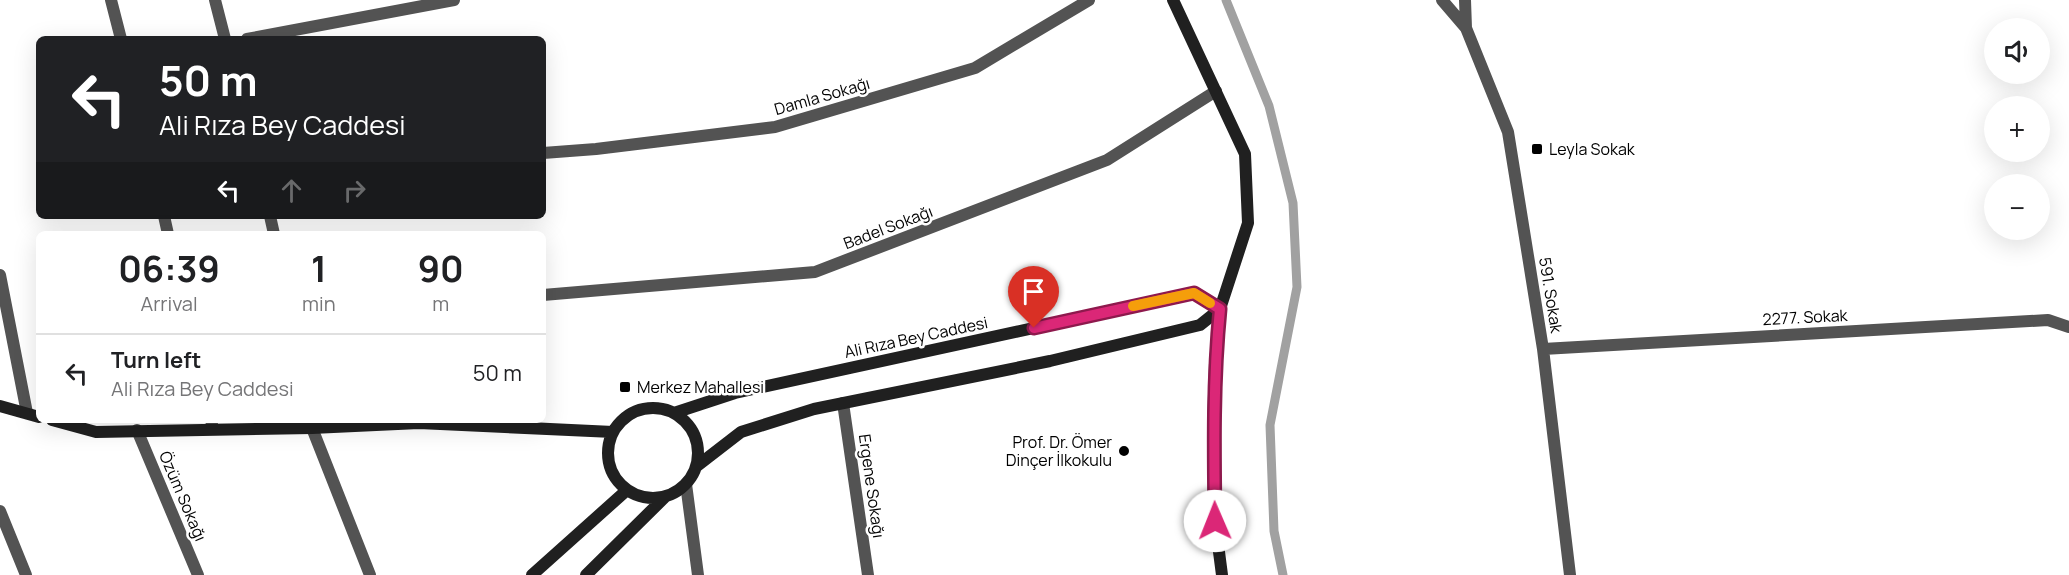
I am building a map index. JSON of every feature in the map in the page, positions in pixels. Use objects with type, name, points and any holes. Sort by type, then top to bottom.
[{"type":"street","points":[[111,0],[120,36]]},
{"type":"street","points":[[215,0],[224,36]]},
{"type":"street","points":[[263,36],[454,0]]},
{"type":"street","name":"Damla Sokağı","points":[[546,153],[596,149],[775,127],[975,68],[1089,0]]},
{"type":"street","points":[[1173,0],[1245,154],[1248,223],[1220,309],[1215,363],[1213,426],[1215,521],[1222,575]]},
{"type":"street","points":[[1442,0],[1466,28]]},
{"type":"street","points":[[1465,0],[1466,28]]},
{"type":"street","name":"591. Sokak","points":[[1466,28],[1508,132],[1543,349],[1570,575]]},
{"type":"street","name":"Badel Sokağı","points":[[546,295],[815,272],[1107,160],[1216,91]]},
{"type":"street","points":[[0,275],[33,415],[0,406]]},
{"type":"street","name":"Ali Rıza Bey Caddesi","points":[[674,413],[735,393],[1194,293],[1220,309]]},
{"type":"street","points":[[697,466],[698,451],[695,435],[687,422],[674,413],[662,409],[650,408],[628,416],[613,432],[609,444],[608,457],[617,481],[627,490],[639,496],[652,499],[665,497],[677,492],[686,484],[697,466],[741,432],[843,402],[1050,361],[1200,326],[1220,309]]},
{"type":"street","name":"2277. Sokak","points":[[1543,349],[2048,320],[2069,327]]},
{"type":"street","name":"Ergene Sokağı","points":[[843,402],[868,575]]},
{"type":"street","points":[[63,423],[96,432],[212,425],[419,423],[613,432]]},
{"type":"street","points":[[312,424],[370,575]]},
{"type":"street","name":"Özüm Sokağı","points":[[136,430],[198,575]]},
{"type":"street","points":[[686,484],[698,575]]},
{"type":"street","points":[[532,575],[627,490]]},
{"type":"street","points":[[586,575],[665,497]]},
{"type":"street","points":[[0,511],[26,575]]},
{"type":"waterway","points":[[1226,0],[1269,106],[1293,203],[1297,287],[1270,425],[1274,531],[1283,575]]},
{"type":"slow traffic","points":[[1133,306],[1194,293],[1210,303]]},
{"type":"place","name":"Leyla Sokak","points":[[1537,149]]},
{"type":"place","name":"Merkez Mahallesi","points":[[625,387]]},
{"type":"place","name":"Prof. Dr. Ömer Dinçer İlkokulu","points":[[1124,451]]},
{"type":"route","points":[[1034,328],[1194,293],[1220,309],[1213,426],[1215,521]]}]
